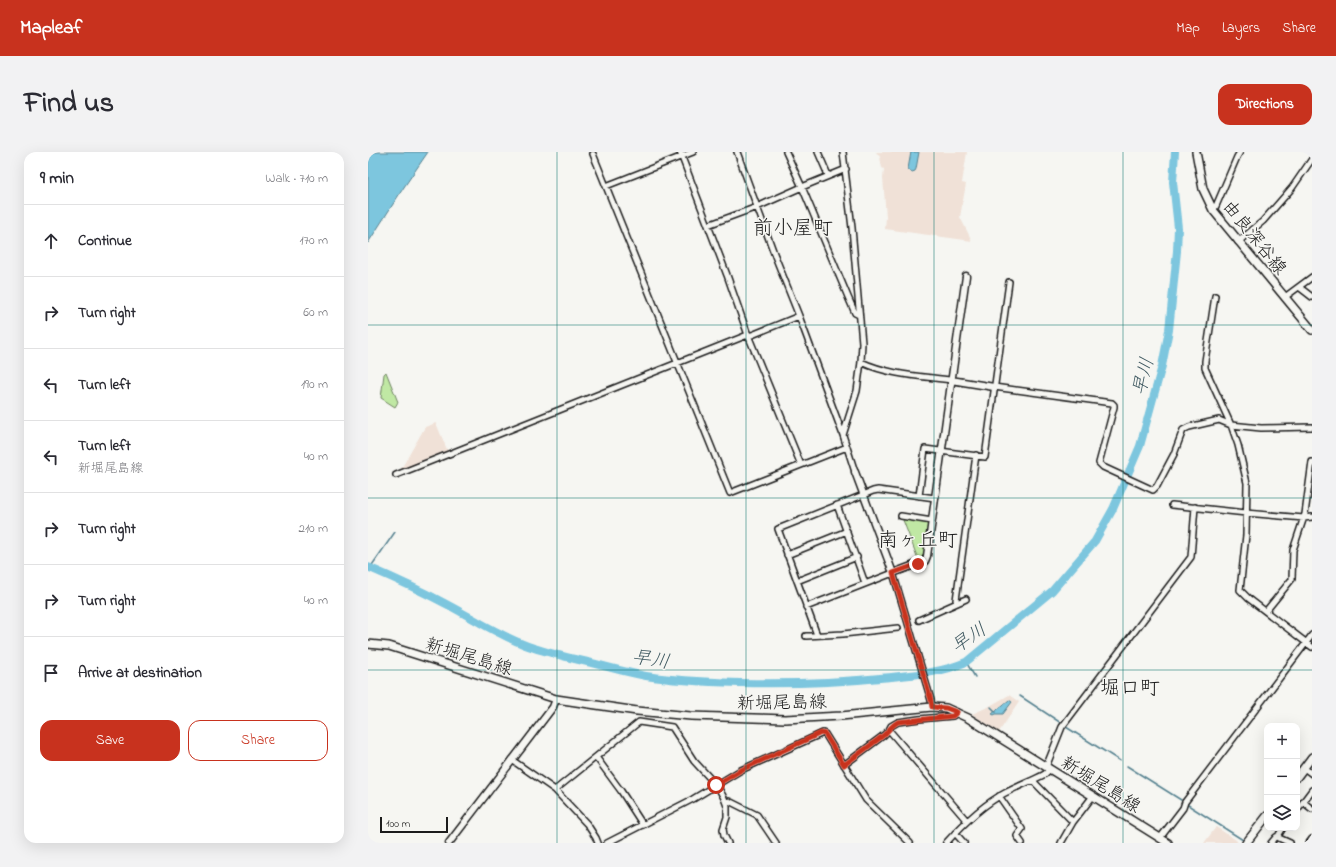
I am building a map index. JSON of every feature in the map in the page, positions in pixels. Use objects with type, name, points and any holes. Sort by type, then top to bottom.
[{"type":"main road","name":"由良深谷線","points":[[1196,152],[1204,192],[1212,210],[1312,330]]},
{"type":"main road","name":"新堀尾島線","points":[[368,644],[389,646],[556,699],[663,714],[728,718],[785,719],[813,718],[932,707],[946,708],[957,712],[1168,843]]},
{"type":"main road","points":[[1300,773],[1312,757]]},
{"type":"main road","points":[[1246,843],[1264,820]]},
{"type":"street","points":[[606,186],[680,154],[693,152]]},
{"type":"street","points":[[737,152],[843,434],[855,472],[893,573],[932,707]]},
{"type":"street","points":[[786,152],[855,313],[859,315]]},
{"type":"street","points":[[818,152],[828,175]]},
{"type":"street","points":[[843,152],[852,228],[862,342],[857,391],[843,434]]},
{"type":"street","points":[[1212,210],[1216,206],[1240,152]]},
{"type":"street","points":[[593,154],[730,493],[847,447]]},
{"type":"street","points":[[680,154],[727,275],[748,335],[801,465]]},
{"type":"street","points":[[1238,242],[1263,221],[1292,188],[1312,159]]},
{"type":"street","points":[[708,225],[757,207],[828,175],[846,169]]},
{"type":"street","points":[[806,607],[926,560],[966,276]]},
{"type":"street","points":[[1285,297],[1312,278]]},
{"type":"street","points":[[919,496],[925,449],[942,450],[985,457],[1009,282]]},
{"type":"street","points":[[1299,286],[1312,297]]},
{"type":"street","points":[[1215,296],[1205,361],[1206,368],[1231,425],[1238,445],[1247,483],[1246,535],[1240,590],[1248,598],[1312,647]]},
{"type":"street","points":[[396,475],[799,316]]},
{"type":"street","points":[[861,362],[876,369],[888,372],[1112,403],[1114,407],[1099,463],[1103,467],[1153,490],[1157,486],[1174,454],[1183,430],[1189,427],[1219,420],[1231,425],[1261,428],[1312,427]]},
{"type":"street","points":[[957,603],[956,600],[963,545],[976,455]]},
{"type":"street","points":[[1266,611],[1292,579],[1293,550],[1304,518],[1312,462]]},
{"type":"street","points":[[817,636],[778,529],[872,491],[878,490],[935,498]]},
{"type":"street","points":[[1172,505],[1304,518],[1312,517]]},
{"type":"street","points":[[837,506],[866,583]]},
{"type":"street","points":[[946,843],[967,821],[999,796],[1045,774],[1062,727],[1191,557],[1195,507]]},
{"type":"street","points":[[901,516],[932,521]]},
{"type":"street","points":[[787,555],[847,531]]},
{"type":"street","points":[[797,581],[857,557]]},
{"type":"street","points":[[919,620],[966,599]]},
{"type":"street","points":[[806,636],[843,634],[898,628]]},
{"type":"street","points":[[1160,838],[1312,635]]},
{"type":"street","points":[[449,843],[553,707],[556,699]]},
{"type":"street","points":[[844,765],[889,730],[891,726],[898,722],[953,716],[957,712]]},
{"type":"street","points":[[555,790],[639,722],[672,727],[694,761],[716,785],[726,802],[728,817],[723,829],[728,843]]},
{"type":"street","points":[[889,730],[967,821]]},
{"type":"street","points":[[606,843],[643,825],[741,770],[821,733],[825,734],[866,800],[910,843]]},
{"type":"street","points":[[596,757],[621,791],[643,825]]},
{"type":"street","points":[[512,760],[555,790],[587,824],[598,843]]},
{"type":"street","points":[[1304,768],[1312,774]]},
{"type":"street","points":[[1033,780],[1073,822]]},
{"type":"street","points":[[1300,806],[1312,790]]},
{"type":"street","points":[[999,796],[1022,829],[1017,836],[1022,843]]},
{"type":"street","points":[[1061,843],[1073,822],[1093,796]]},
{"type":"street","points":[[726,802],[757,815],[776,843]]},
{"type":"street","points":[[1303,802],[1312,809]]},
{"type":"street","points":[[1272,843],[1282,831]]},
{"type":"street","points":[[955,833],[964,843]]},
{"type":"street","points":[[1278,836],[1279,838],[1290,843]]},
{"type":"street","points":[[1309,843],[1312,839]]},
{"type":"shaded area","points":[[876,152],[967,152],[962,183],[966,184],[960,217],[972,241],[885,229],[884,169],[882,168],[880,157]]},
{"type":"shaded area","points":[[436,423],[448,452],[402,471],[401,469],[425,427]]},
{"type":"shaded area","points":[[1009,695],[1019,702],[999,732],[972,714],[988,707]]},
{"type":"shaded area","points":[[1216,827],[1236,840],[1238,843],[1204,843]]},
{"type":"green space","points":[[386,372],[398,402],[395,407],[381,398],[384,374]]},
{"type":"green space","points":[[905,518],[929,523],[923,558],[918,559],[903,520]]},
{"type":"water","points":[[368,152],[428,152],[368,243]]},
{"type":"water","points":[[911,152],[919,152],[916,169],[912,172],[908,169]]},
{"type":"water","points":[[1009,700],[1012,702],[1003,714],[992,714]]},
{"type":"waterway","name":"早川","points":[[368,567],[430,596],[498,633],[518,642],[554,654],[629,673],[658,678],[728,683],[827,682],[862,680],[924,673],[945,669],[966,662],[1052,591],[1095,541],[1113,509],[1140,446],[1162,366],[1169,330],[1178,228],[1173,182],[1175,152]]},
{"type":"waterway","points":[[370,568],[395,532]]},
{"type":"waterway","points":[[966,662],[975,677]]},
{"type":"waterway","points":[[1020,696],[1061,723]]},
{"type":"waterway","points":[[991,707],[996,712]]},
{"type":"waterway","points":[[1066,727],[1120,761]]},
{"type":"waterway","points":[[1127,766],[1181,800]]},
{"type":"waterway","points":[[1188,805],[1243,840]]},
{"type":"district","name":"前小屋町","points":[[793,227]]},
{"type":"district","name":"南ヶ丘町","points":[[918,539]]},
{"type":"district","name":"堀口町","points":[[1130,687]]},
{"type":"route","points":[[716,785],[741,770],[821,733],[825,734],[844,765],[884,735],[891,726],[898,722],[953,716],[957,712],[946,708],[932,707],[893,573],[918,564]]}]
